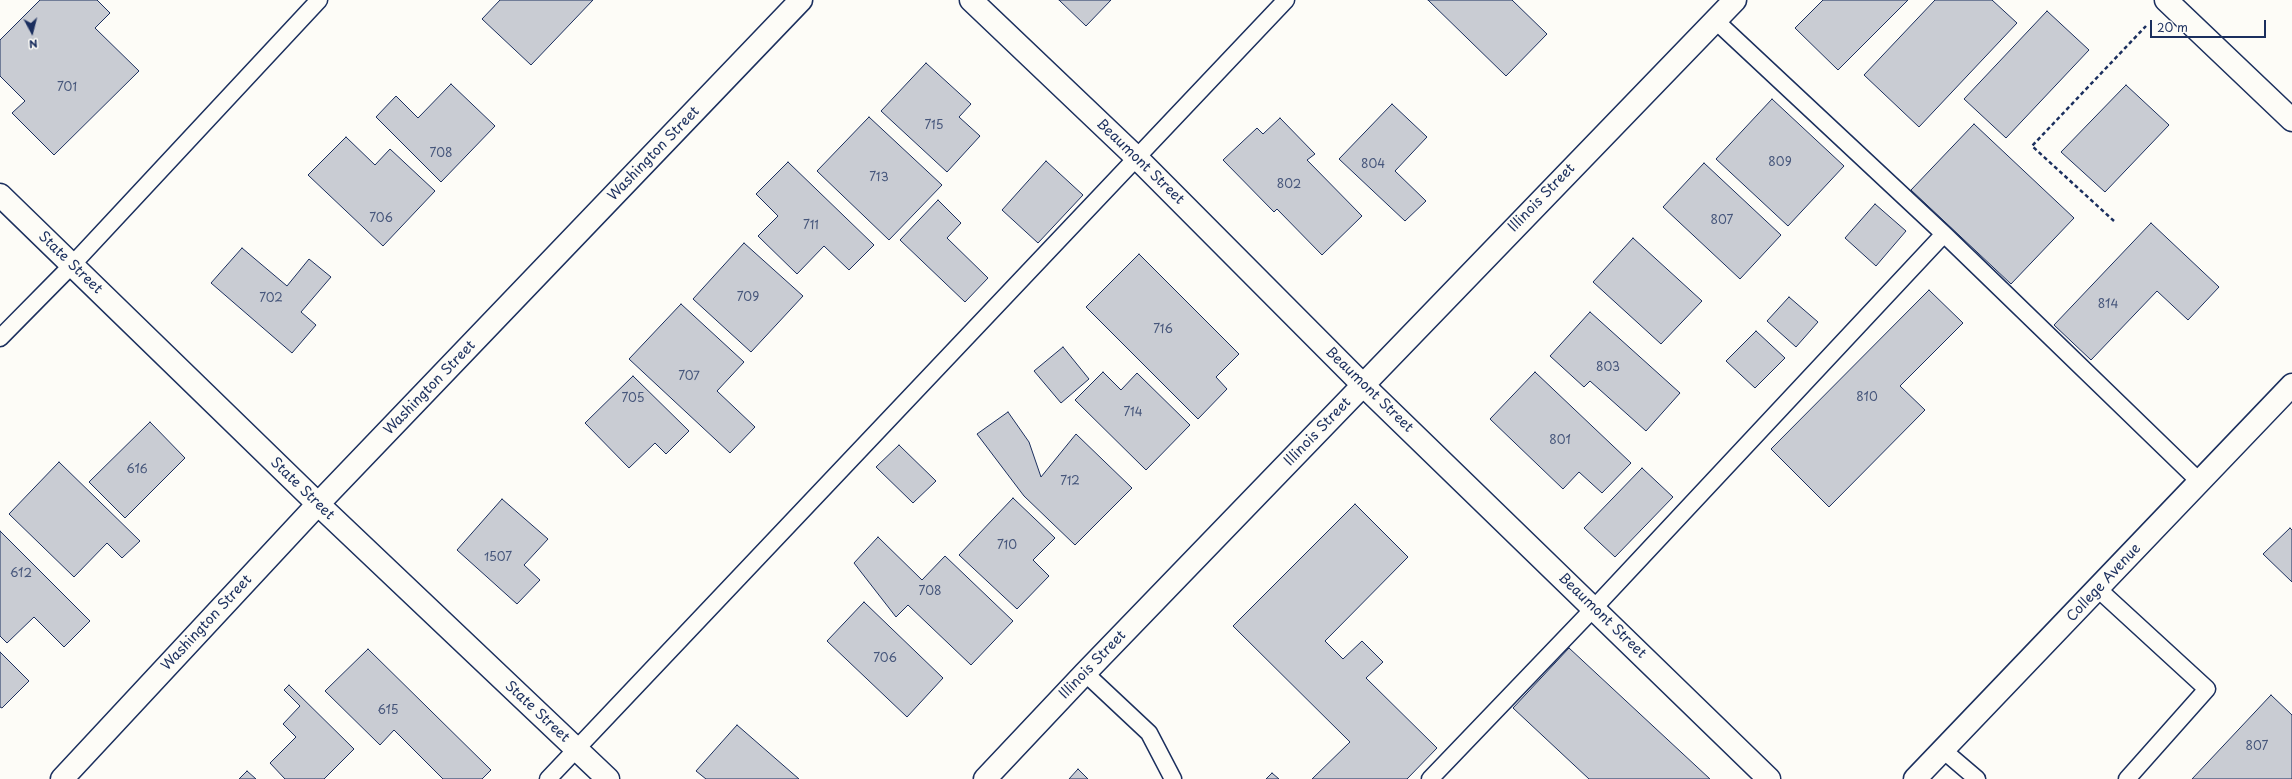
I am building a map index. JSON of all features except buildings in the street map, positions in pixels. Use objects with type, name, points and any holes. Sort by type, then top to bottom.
[{"type":"street","name":"Washington Street","points":[[62,779],[318,504],[801,0]]},
{"type":"street","name":"Beaumont Street","points":[[971,0],[1137,158],[1363,385],[1769,779]]},
{"type":"street","name":"Illinois Street","points":[[985,779],[1085,673],[1735,0]]},
{"type":"street","points":[[2167,1],[2292,120]]},
{"type":"street","name":"State Street","points":[[0,195],[318,504],[608,779]]},
{"type":"street","name":"College Avenue","points":[[1915,779],[2292,385]]},
{"type":"lane","points":[[0,338],[72,265],[319,0]]},
{"type":"lane","points":[[548,779],[1286,0]]},
{"type":"lane","points":[[1716,20],[1944,234],[2200,482]]},
{"type":"lane","points":[[1430,779],[1594,608],[1944,234]]},
{"type":"lane","points":[[2098,588],[2207,690],[2127,779]]},
{"type":"lane","points":[[1085,673],[1149,734],[1173,779]]},
{"type":"lane","points":[[1943,750],[1977,779]]},
{"type":"path","points":[[2114,221],[2032,146],[2167,1]]}]
